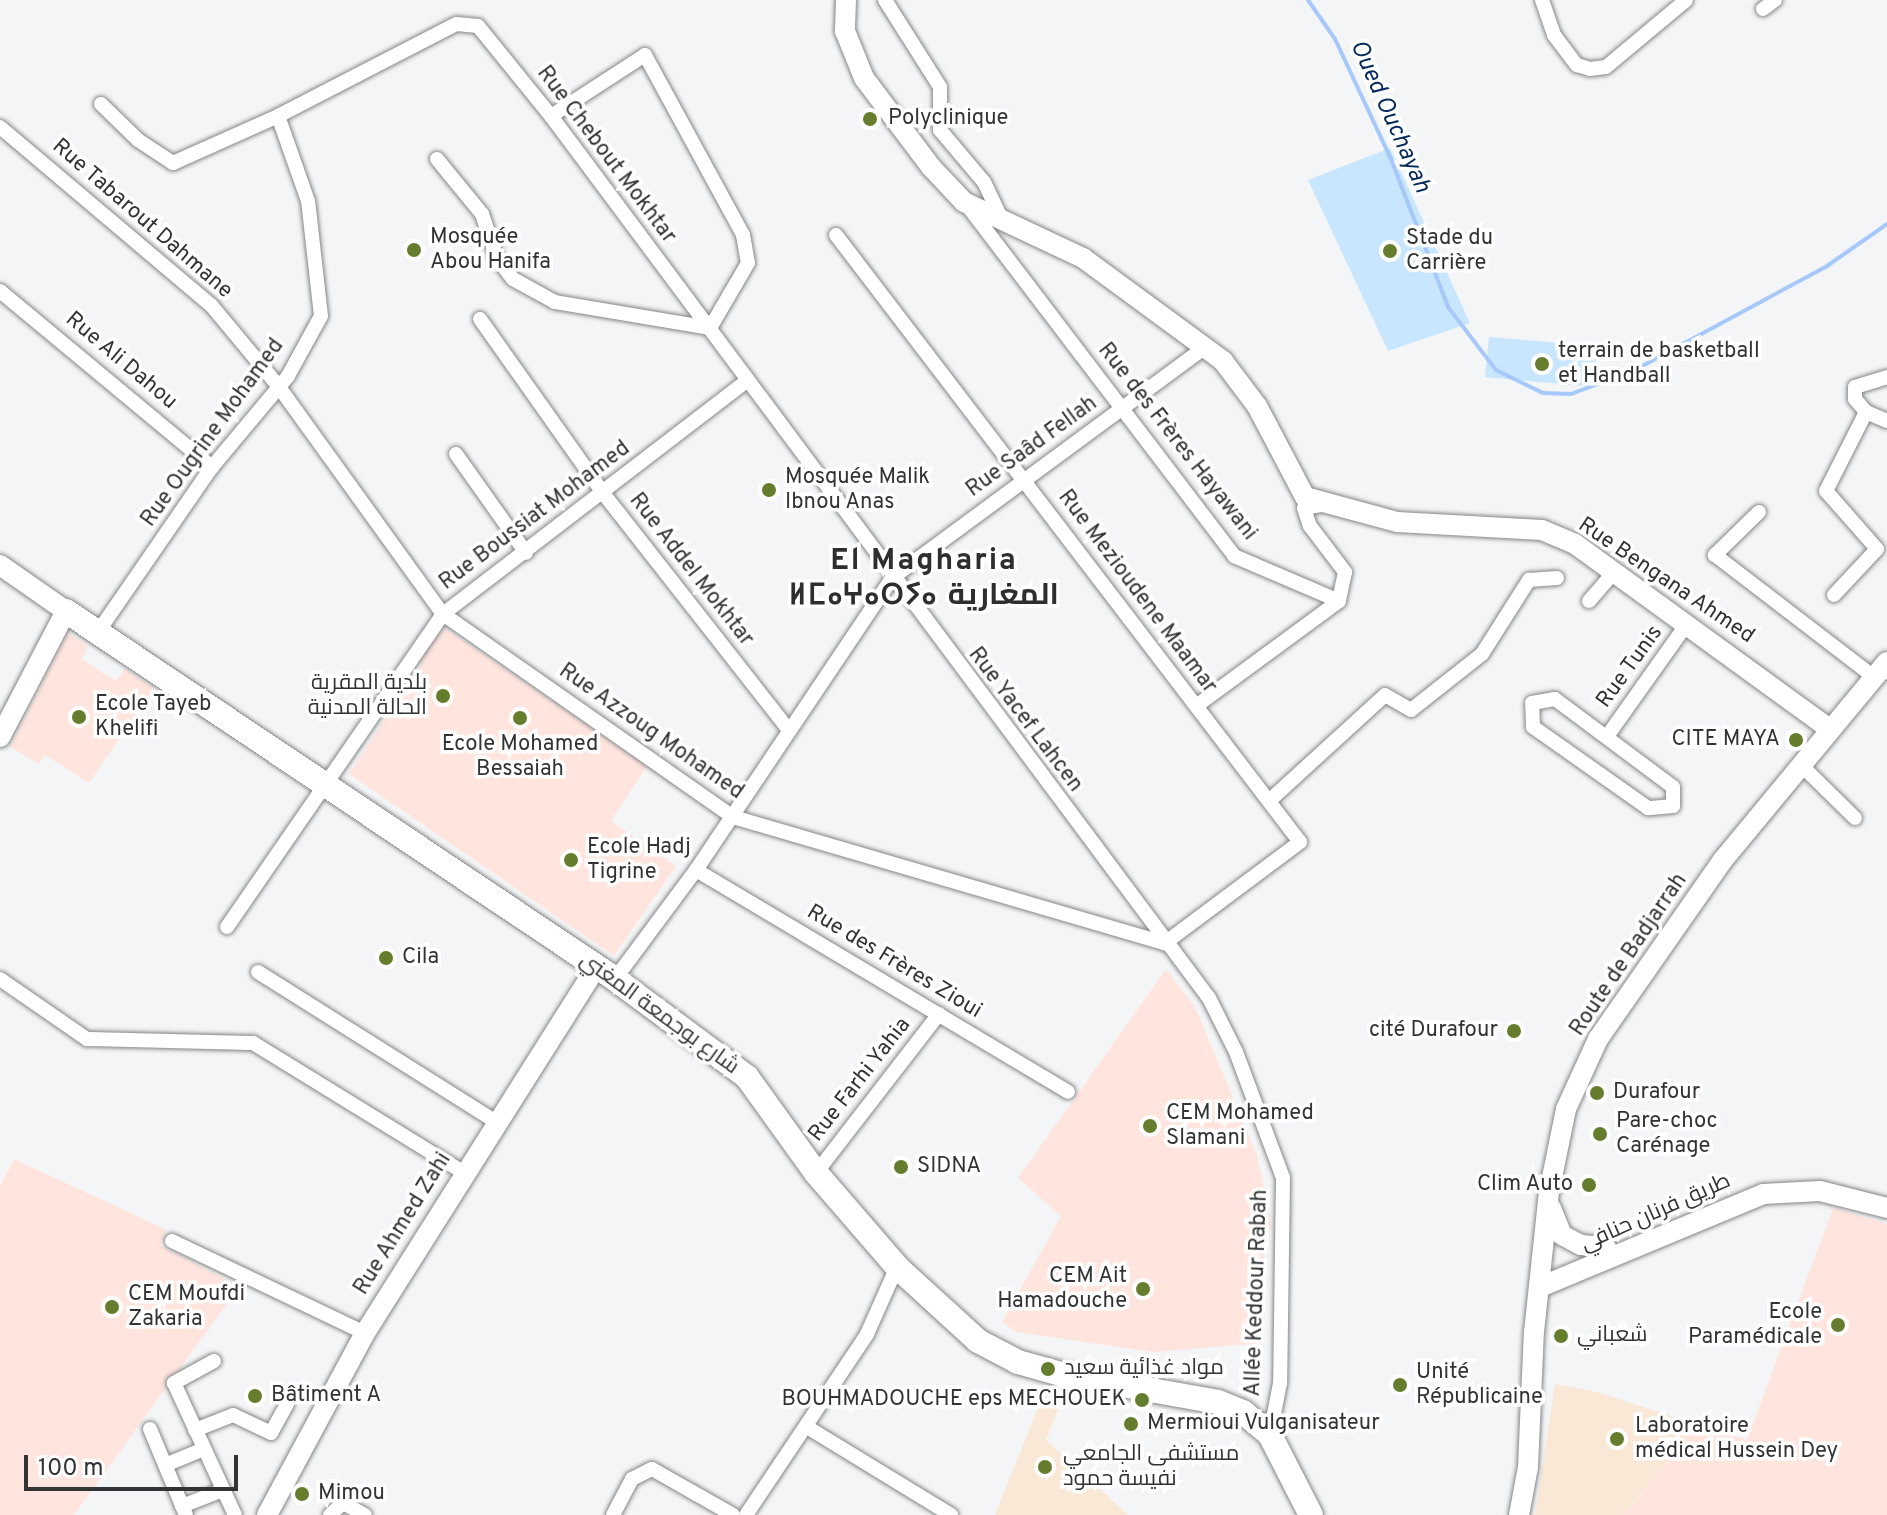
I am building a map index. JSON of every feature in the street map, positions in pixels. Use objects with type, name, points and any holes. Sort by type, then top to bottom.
[{"type":"main road","name":"شارع بوجمعة المغني","points":[[66,611],[323,788],[605,974],[747,1077],[816,1173],[897,1267],[978,1341],[1018,1362],[1218,1402],[1243,1412],[1270,1435],[1311,1515]]},
{"type":"street","points":[[846,0],[845,31],[864,78],[964,202],[1083,258],[1223,361],[1257,406],[1305,497],[1322,505]]},
{"type":"street","points":[[885,0],[940,87],[940,130],[984,182],[1003,222]]},
{"type":"street","points":[[1542,0],[1554,35],[1577,65],[1590,69],[1606,67],[1686,0]]},
{"type":"street","name":"Rue Chebout Mokhtar","points":[[278,116],[456,24],[478,26],[551,116],[710,328]]},
{"type":"street","points":[[437,159],[482,214],[497,258],[513,279],[555,302],[710,328],[748,263],[743,235],[645,55],[551,116]]},
{"type":"street","points":[[101,104],[138,140],[173,163],[278,116]]},
{"type":"street","name":"Rue Ougrine Mohamed","points":[[98,632],[212,467],[279,387],[321,316],[308,201],[278,116]]},
{"type":"street","name":"Rue Tabarout Dahmane","points":[[0,127],[211,305],[279,387]]},
{"type":"street","name":"Rue des Frères Hayawani","points":[[964,202],[1234,556],[1339,601]]},
{"type":"street","name":"Rue Mezioudene Maamar","points":[[836,235],[1300,842],[1165,943]]},
{"type":"street","name":"Rue Ali Dahou","points":[[0,291],[212,467]]},
{"type":"street","name":"Rue Addel Mokhtar","points":[[480,319],[603,493],[787,728]]},
{"type":"street","name":"Rue Yacef Lahcen","points":[[710,328],[745,382],[1165,943]]},
{"type":"street","name":"Rue Saâd Fellah","points":[[605,974],[696,870],[733,817],[787,728],[892,578],[1023,478],[1205,347]]},
{"type":"street","points":[[1887,377],[1855,387],[1855,399],[1866,412],[1887,421]]},
{"type":"street","name":"Rue Boussiat Mohamed","points":[[227,927],[443,614],[745,382]]},
{"type":"street","name":"Rue Azzoug Mohamed","points":[[279,387],[443,614],[733,817],[1165,943]]},
{"type":"street","points":[[1834,595],[1877,549],[1826,491],[1866,412]]},
{"type":"street","points":[[456,454],[526,553]]},
{"type":"street","points":[[1196,706],[1339,601],[1345,572],[1310,526],[1304,508],[1322,505]]},
{"type":"street","name":"Rue Bengana Ahmed","points":[[1322,505],[1413,524],[1542,530],[1575,544],[1830,729]]},
{"type":"street","points":[[1759,512],[1715,555],[1883,670]]},
{"type":"street","points":[[0,565],[66,611],[0,737]]},
{"type":"street","points":[[1589,601],[1615,571]]},
{"type":"street","points":[[1269,801],[1385,695],[1411,710],[1482,654],[1529,580],[1557,578]]},
{"type":"street","name":"Rue Tunis","points":[[1608,735],[1687,624]]},
{"type":"street","name":"Route de Badjarrah","points":[[1519,1515],[1528,1467],[1534,1332],[1549,1192],[1566,1109],[1598,1039],[1723,860],[1800,764],[1883,670]]},
{"type":"street","points":[[1555,699],[1608,735],[1673,787],[1673,806],[1648,808],[1533,727],[1532,703],[1555,699]]},
{"type":"street","points":[[1800,764],[1855,818]]},
{"type":"street","name":"Rue des Frères Zioui","points":[[696,870],[1068,1092]]},
{"type":"street","name":"Allée Keddour Rabah","points":[[1165,943],[1209,998],[1236,1052],[1283,1178],[1280,1383],[1270,1435]]},
{"type":"street","points":[[258,972],[495,1121]]},
{"type":"street","name":"Rue Ahmed Zahi","points":[[267,1515],[365,1333],[463,1172],[495,1121],[605,974]]},
{"type":"street","points":[[0,979],[87,1039],[253,1043],[463,1172]]},
{"type":"street","name":"Rue Farhi Yahia","points":[[816,1173],[939,1014]]},
{"type":"street","name":"طريق فرنان حنافي","points":[[1541,1279],[1736,1188],[1768,1180],[1835,1180],[1887,1193]]},
{"type":"street","name":"طريق فرنان حنافي","points":[[1541,1279],[1578,1274],[1763,1194],[1820,1191],[1887,1208]]},
{"type":"street","points":[[1549,1192],[1553,1219],[1562,1235],[1581,1245],[1606,1247]]},
{"type":"street","points":[[172,1241],[365,1333]]},
{"type":"street","points":[[746,1515],[867,1334],[897,1267]]},
{"type":"street","points":[[1538,1311],[1578,1274]]},
{"type":"street","points":[[214,1361],[174,1383],[235,1515]]},
{"type":"street","points":[[195,1430],[233,1415],[271,1433],[287,1404]]},
{"type":"street","points":[[807,1427],[951,1515]]},
{"type":"street","points":[[150,1429],[184,1511],[223,1490]]},
{"type":"street","points":[[165,1465],[204,1449]]},
{"type":"street","points":[[613,1515],[632,1479],[652,1469],[733,1515]]},
{"type":"street","points":[[330,1515],[343,1503],[365,1515]]},
{"type":"shaded area","name":"Stade du Carrière","points":[[1390,148],[1470,323],[1388,351],[1308,180]]},
{"type":"shaded area","name":"terrain de basketball et Handball","points":[[1489,337],[1597,346],[1594,387],[1485,377]]},
{"type":"shaded area","points":[[445,628],[647,766],[611,821],[676,866],[614,956],[349,774],[422,663],[417,660]]},
{"type":"shaded area","name":"Ecole Tayeb Khelifi","points":[[68,633],[88,646],[82,659],[116,681],[125,669],[154,688],[89,783],[45,755],[39,764],[10,747]]},
{"type":"shaded area","name":"CEM Mohamed Slamani","points":[[1166,969],[1195,1007],[1257,1155],[1272,1228],[1256,1231],[1264,1256],[1265,1343],[1153,1352],[1016,1332],[1002,1322],[1061,1216],[1018,1178]]},
{"type":"shaded area","name":"CEM Moufdi Zakaria","points":[[14,1159],[167,1230],[160,1245],[239,1287],[74,1515],[0,1515],[0,1186]]},
{"type":"shaded area","name":"Ecole Paramédicale","points":[[1833,1208],[1887,1224],[1887,1515],[1623,1515],[1699,1425],[1747,1440]]},
{"type":"shaded area","name":"Laboratoire médical Hussein Dey","points":[[1555,1384],[1593,1391],[1699,1425],[1623,1515],[1535,1515]]},
{"type":"shaded area","name":"مستشفى الجامعي نفيسة حمود","points":[[1045,1391],[1063,1396],[1046,1440],[1128,1515],[995,1515]]},
{"type":"waterway","name":"Oued Ouchayah","points":[[1308,0],[1335,39],[1391,159],[1448,307],[1496,370],[1543,393],[1571,394],[1633,371],[1827,266],[1887,224]]},
{"type":"place","name":"Polyclinique","points":[[870,119]]},
{"type":"place","name":"Mosquée Abou Hanifa","points":[[414,250]]},
{"type":"place","name":"Stade du Carrière","points":[[1390,251]]},
{"type":"place","name":"terrain de basketball et Handball","points":[[1542,364]]},
{"type":"place","name":"Mosquée Malik Ibnou Anas","points":[[769,490]]},
{"type":"place","name":"بلدية المقرية الحالة المدنية","points":[[443,696]]},
{"type":"place","name":"Ecole Tayeb Khelifi","points":[[79,717]]},
{"type":"place","name":"Ecole Mohamed Bessaiah","points":[[520,718]]},
{"type":"place","name":"CITE MAYA","points":[[1796,740]]},
{"type":"place","name":"Ecole Hadj Tigrine","points":[[571,860]]},
{"type":"place","name":"Cila","points":[[386,958]]},
{"type":"place","name":"cité Durafour","points":[[1514,1031]]},
{"type":"place","name":"Durafour","points":[[1597,1093]]},
{"type":"place","name":"CEM Mohamed Slamani","points":[[1150,1126]]},
{"type":"place","name":"Pare-choc Carénage","points":[[1600,1134]]},
{"type":"place","name":"SIDNA","points":[[901,1167]]},
{"type":"place","name":"Clim Auto","points":[[1589,1185]]},
{"type":"place","name":"CEM Ait Hamadouche","points":[[1143,1289]]},
{"type":"place","name":"CEM Moufdi Zakaria","points":[[112,1307]]},
{"type":"place","name":"Ecole Paramédicale","points":[[1838,1325]]},
{"type":"place","name":"شعباني","points":[[1561,1336]]},
{"type":"place","name":"مواد غذائية سعيد","points":[[1048,1369]]},
{"type":"place","name":"Unité Républicaine","points":[[1400,1385]]},
{"type":"place","name":"Bâtiment A","points":[[255,1396]]},
{"type":"place","name":"BOUHMADOUCHE eps MECHOUEK","points":[[1142,1400]]},
{"type":"place","name":"Mermioui Vulganisateur","points":[[1131,1424]]},
{"type":"place","name":"Laboratoire médical Hussein Dey","points":[[1617,1439]]},
{"type":"place","name":"مستشفى الجامعي نفيسة حمود","points":[[1045,1467]]},
{"type":"place","name":"Mimou","points":[[302,1494]]},
{"type":"district","name":"El Magharia ⵍⵎⴰⵖⴰⵔⵢⴰ المغارية","points":[[924,579]]}]
